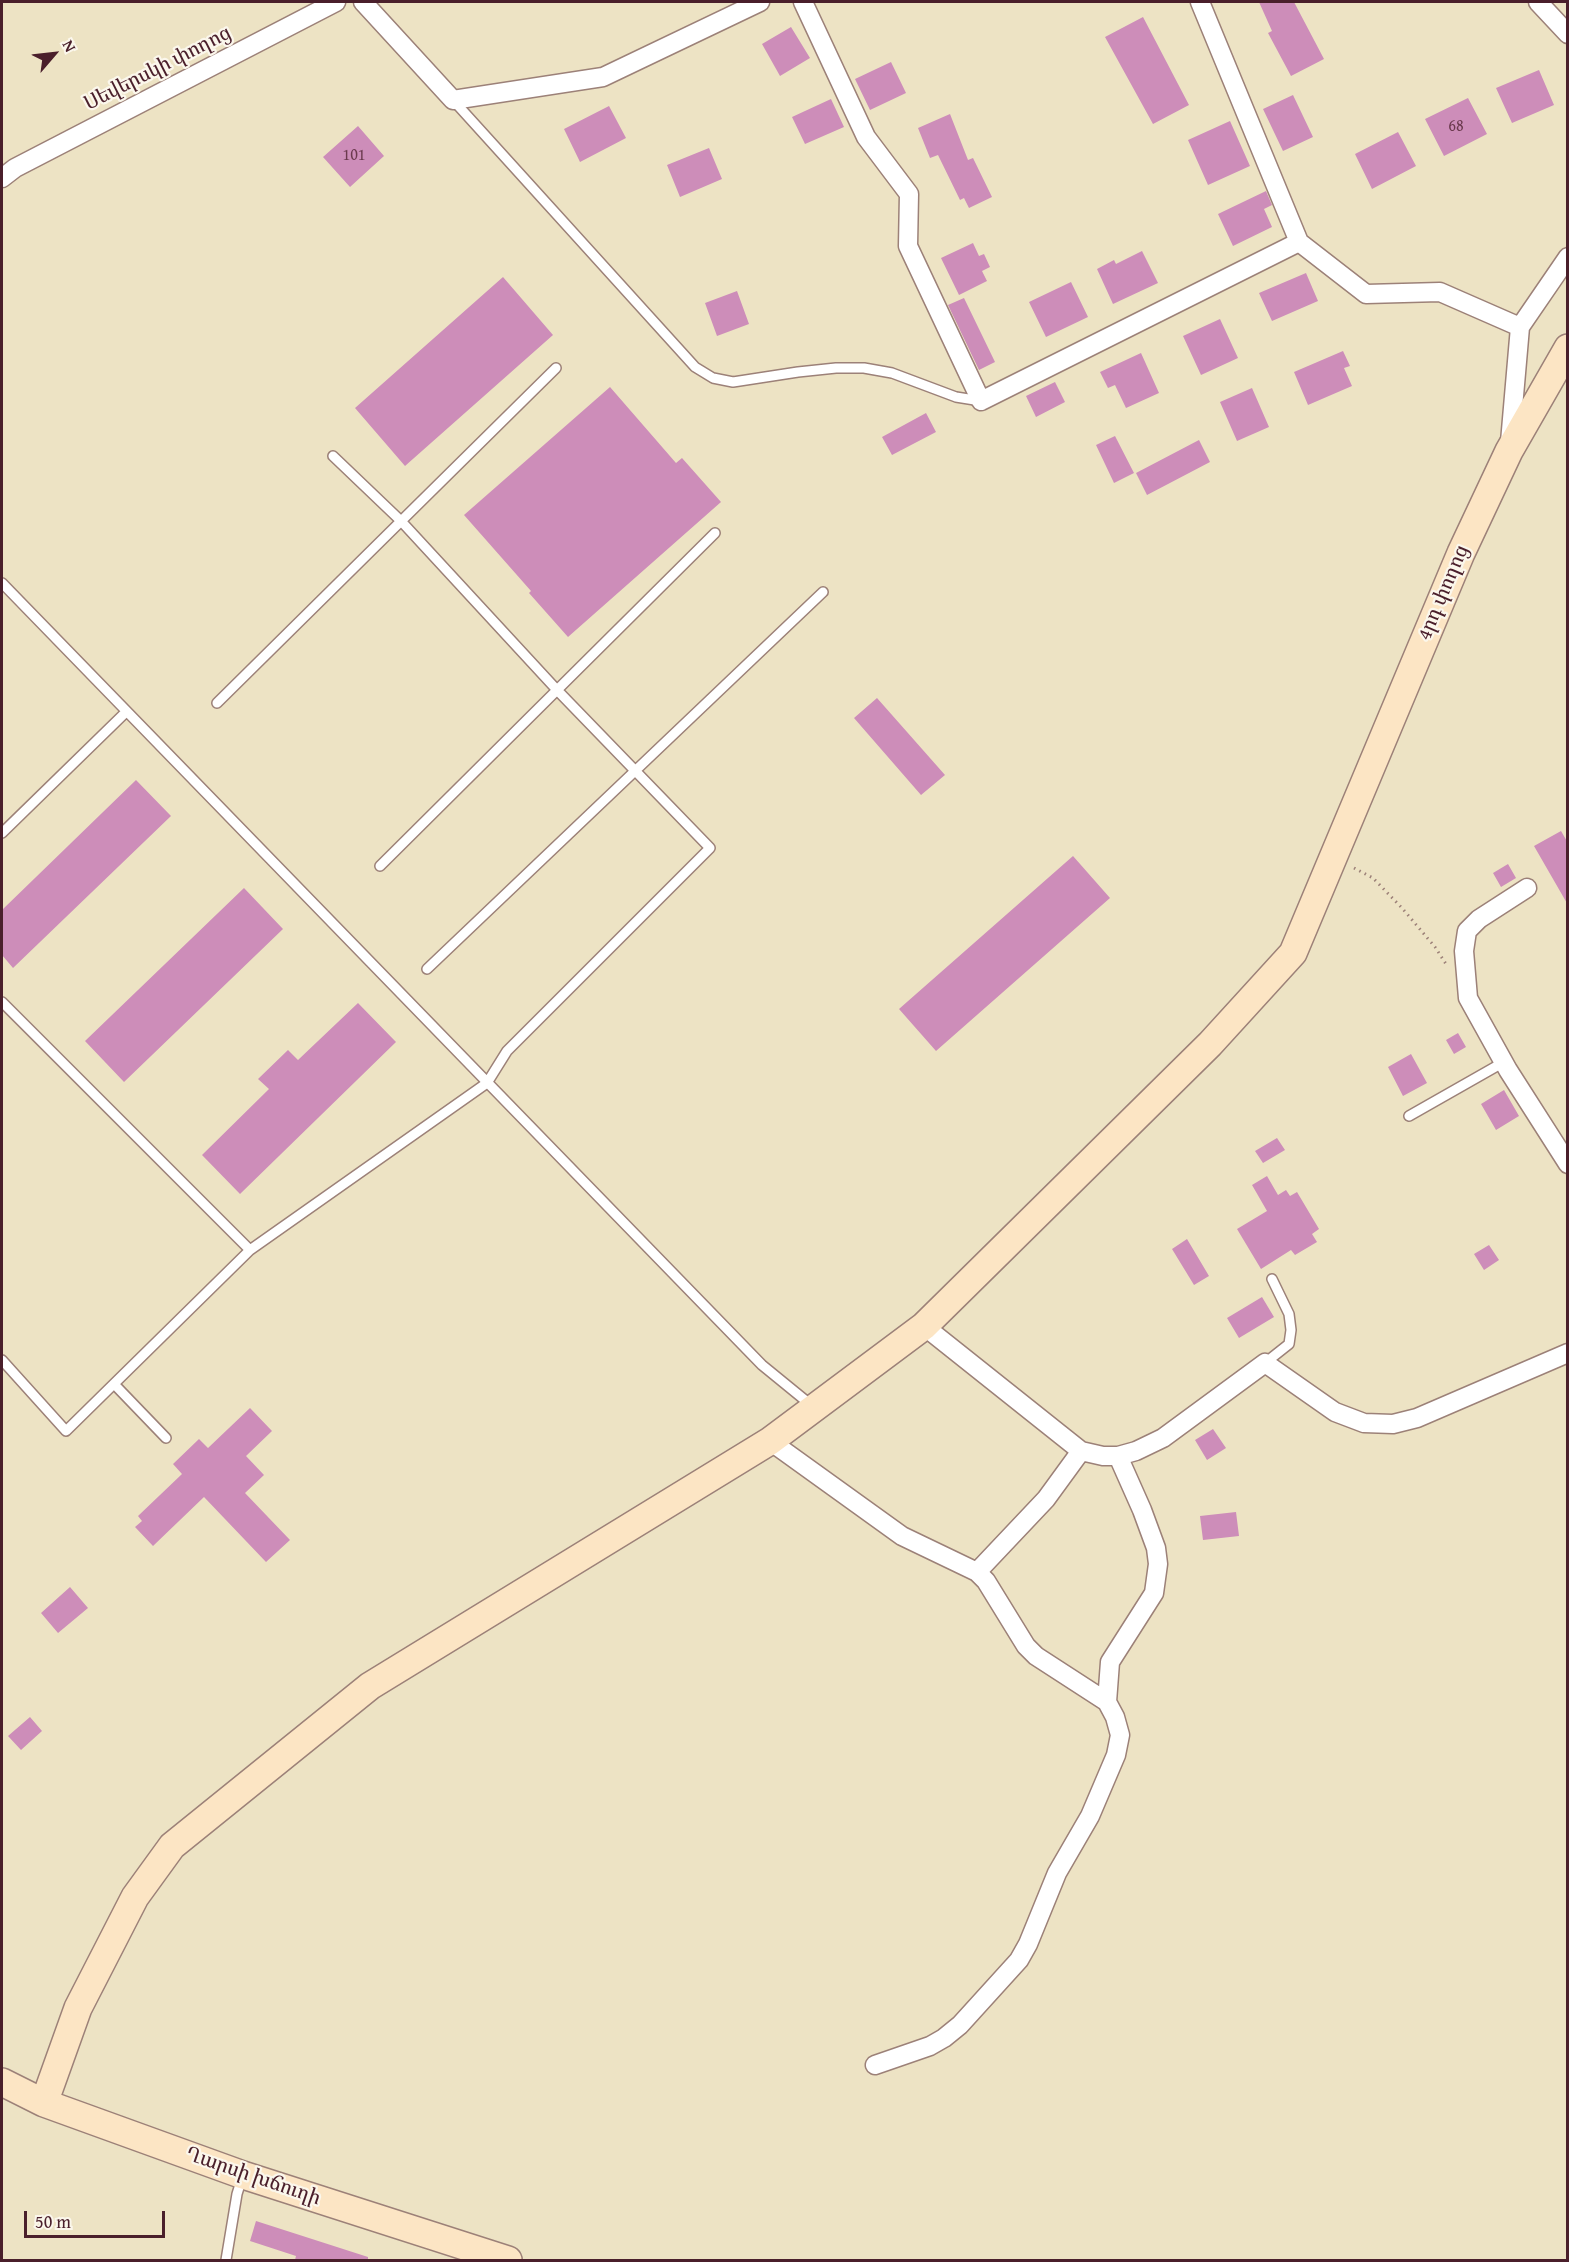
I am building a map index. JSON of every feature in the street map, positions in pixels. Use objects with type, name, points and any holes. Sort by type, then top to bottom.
[{"type":"street","name":"Սեվերսկի փողոց","points":[[2,178],[15,168],[336,2]]},
{"type":"street","points":[[363,2],[453,100],[603,77],[760,2]]},
{"type":"street","points":[[803,2],[866,137],[909,194],[908,246],[981,401],[1299,242]]},
{"type":"street","points":[[1200,2],[1299,242],[1366,294],[1440,292],[1520,327]]},
{"type":"street","points":[[1538,2],[1568,34]]},
{"type":"street","points":[[1509,451],[1520,327],[1568,257]]},
{"type":"street","name":"4րդ փողոց","points":[[44,2103],[78,2008],[135,1897],[172,1846],[370,1686],[770,1441],[924,1326],[1210,1044],[1293,953],[1461,553],[1509,451],[1568,348]]},
{"type":"street","points":[[1527,888],[1479,919],[1467,931],[1464,951],[1468,998],[1503,1062],[1568,1164]]},
{"type":"street","points":[[924,1326],[1081,1451],[1103,1456],[1118,1456],[1136,1451],[1163,1438],[1265,1364],[1335,1412],[1364,1423],[1393,1424],[1417,1418],[1568,1353]]},
{"type":"street","points":[[770,1441],[894,1531],[977,1572],[992,1590],[1026,1646],[1036,1656],[1107,1702],[1115,1717],[1120,1735],[1116,1755],[1089,1816],[1057,1873],[1028,1944],[1019,1960],[960,2025],[944,2038],[930,2046],[875,2065]]},
{"type":"street","points":[[977,1572],[1046,1499],[1081,1451]]},
{"type":"street","points":[[1107,1702],[1110,1662],[1154,1593],[1158,1564],[1156,1548],[1142,1510],[1118,1456]]},
{"type":"street","name":"Ղարսի խճուղի","points":[[2,2082],[44,2103],[243,2175],[508,2260]]},
{"type":"lane","points":[[453,100],[695,367],[713,378],[733,382],[808,371],[864,368],[892,372],[956,397],[981,401]]},
{"type":"lane","points":[[217,703],[556,368]]},
{"type":"lane","points":[[2,1360],[66,1431],[249,1250],[487,1083],[507,1051],[710,848],[557,690],[401,521],[333,456]]},
{"type":"lane","points":[[380,867],[715,533]]},
{"type":"lane","points":[[2,583],[762,1365],[815,1409]]},
{"type":"lane","points":[[427,969],[823,592]]},
{"type":"lane","points":[[2,833],[126,712]]},
{"type":"lane","points":[[2,1002],[249,1250]]},
{"type":"lane","points":[[1409,1116],[1503,1062]]},
{"type":"lane","points":[[1265,1364],[1289,1344],[1291,1330],[1290,1314],[1272,1280]]},
{"type":"lane","points":[[114,1384],[166,1438]]},
{"type":"lane","points":[[226,2260],[237,2194],[243,2175]]},
{"type":"path","points":[[1334,851],[1372,878],[1395,900],[1435,947],[1468,998]]},
{"type":"building","points":[[1259,2],[1294,2],[1324,59],[1291,76],[1268,33],[1272,31]]},
{"type":"building","points":[[1143,17],[1189,105],[1153,124],[1105,37]]},
{"type":"building","points":[[791,27],[810,58],[780,76],[762,44]]},
{"type":"building","points":[[891,62],[906,93],[870,110],[855,79]]},
{"type":"building","points":[[1539,70],[1554,105],[1512,123],[1496,88]]},
{"type":"building","points":[[1293,95],[1313,137],[1283,151],[1263,109]]},
{"type":"building","points":[[1468,98],[1487,134],[1444,156],[1425,119]]},
{"type":"building","points":[[831,99],[844,127],[805,144],[792,117]]},
{"type":"building","points":[[609,106],[626,138],[580,162],[564,129]]},
{"type":"building","points":[[950,114],[968,160],[973,158],[992,197],[969,208],[964,198],[960,200],[938,155],[930,158],[918,128]]},
{"type":"building","points":[[1230,121],[1250,166],[1208,185],[1188,140]]},
{"type":"building","points":[[358,126],[384,156],[350,187],[323,157]]},
{"type":"building","points":[[1398,132],[1416,166],[1372,189],[1355,154]]},
{"type":"building","points":[[709,148],[722,179],[680,197],[667,165]]},
{"type":"building","points":[[1266,191],[1272,205],[1264,209],[1272,227],[1233,246],[1218,214]]},
{"type":"building","points":[[973,243],[979,256],[984,254],[990,267],[982,271],[987,281],[959,295],[941,258]]},
{"type":"building","points":[[1142,251],[1158,283],[1113,304],[1097,269],[1114,260],[1116,264]]},
{"type":"building","points":[[1306,273],[1318,301],[1272,321],[1259,293]]},
{"type":"building","points":[[503,277],[553,335],[405,466],[355,408]]},
{"type":"building","points":[[1071,282],[1088,317],[1046,337],[1029,302]]},
{"type":"building","points":[[737,291],[749,324],[717,336],[705,303]]},
{"type":"building","points":[[964,298],[995,362],[979,370],[948,305]]},
{"type":"building","points":[[1220,319],[1238,358],[1201,375],[1183,336]]},
{"type":"building","points":[[1343,351],[1350,366],[1344,368],[1352,386],[1308,405],[1294,372]]},
{"type":"building","points":[[1141,353],[1159,393],[1126,408],[1115,385],[1108,388],[1100,372]]},
{"type":"building","points":[[1055,382],[1065,402],[1036,417],[1026,396]]},
{"type":"building","points":[[610,387],[676,463],[682,458],[721,502],[568,637],[464,515]]},
{"type":"building","points":[[1252,388],[1269,427],[1237,441],[1220,402]]},
{"type":"building","points":[[926,413],[936,432],[892,455],[882,437]]},
{"type":"building","points":[[1115,436],[1134,473],[1114,483],[1096,445]]},
{"type":"building","points":[[1199,440],[1210,462],[1147,495],[1136,473]]},
{"type":"building","points":[[877,698],[945,775],[921,795],[854,718]]},
{"type":"building","points":[[136,780],[171,816],[13,968],[2,955],[2,910]]},
{"type":"building","points":[[1561,831],[1568,843],[1568,905],[1534,846]]},
{"type":"building","points":[[1073,856],[1110,898],[936,1051],[899,1009]]},
{"type":"building","points":[[1508,864],[1516,878],[1501,887],[1493,873]]},
{"type":"building","points":[[244,888],[283,929],[124,1082],[85,1041]]},
{"type":"building","points":[[358,1003],[396,1042],[240,1194],[202,1155],[269,1089],[258,1079],[288,1050],[298,1060]]},
{"type":"building","points":[[1458,1033],[1466,1047],[1454,1054],[1446,1040]]},
{"type":"building","points":[[1411,1054],[1427,1083],[1403,1096],[1388,1067]]},
{"type":"building","points":[[1504,1090],[1519,1116],[1496,1130],[1481,1104]]},
{"type":"building","points":[[1277,1138],[1285,1150],[1263,1163],[1255,1151]]},
{"type":"building","points":[[1267,1176],[1278,1195],[1286,1190],[1290,1196],[1297,1192],[1319,1229],[1312,1234],[1317,1242],[1295,1255],[1291,1250],[1261,1269],[1237,1229],[1267,1211],[1252,1185]]},
{"type":"building","points":[[1187,1239],[1209,1276],[1194,1285],[1172,1249]]},
{"type":"building","points":[[1489,1245],[1499,1260],[1484,1270],[1474,1254]]},
{"type":"building","points":[[1262,1297],[1274,1317],[1239,1338],[1227,1318]]},
{"type":"building","points":[[250,1408],[272,1431],[246,1456],[264,1475],[245,1493],[290,1540],[266,1562],[204,1497],[153,1546],[135,1527],[142,1521],[138,1516],[182,1474],[173,1464],[199,1439],[208,1448]]},
{"type":"building","points":[[1213,1429],[1226,1448],[1207,1460],[1195,1440]]},
{"type":"building","points":[[1236,1512],[1239,1536],[1203,1540],[1200,1516]]},
{"type":"building","points":[[70,1587],[88,1608],[58,1633],[41,1613]]},
{"type":"building","points":[[30,1717],[42,1731],[21,1750],[8,1736]]},
{"type":"building","points":[[256,2221],[368,2257],[368,2260],[295,2260],[296,2256],[250,2241]]}]
